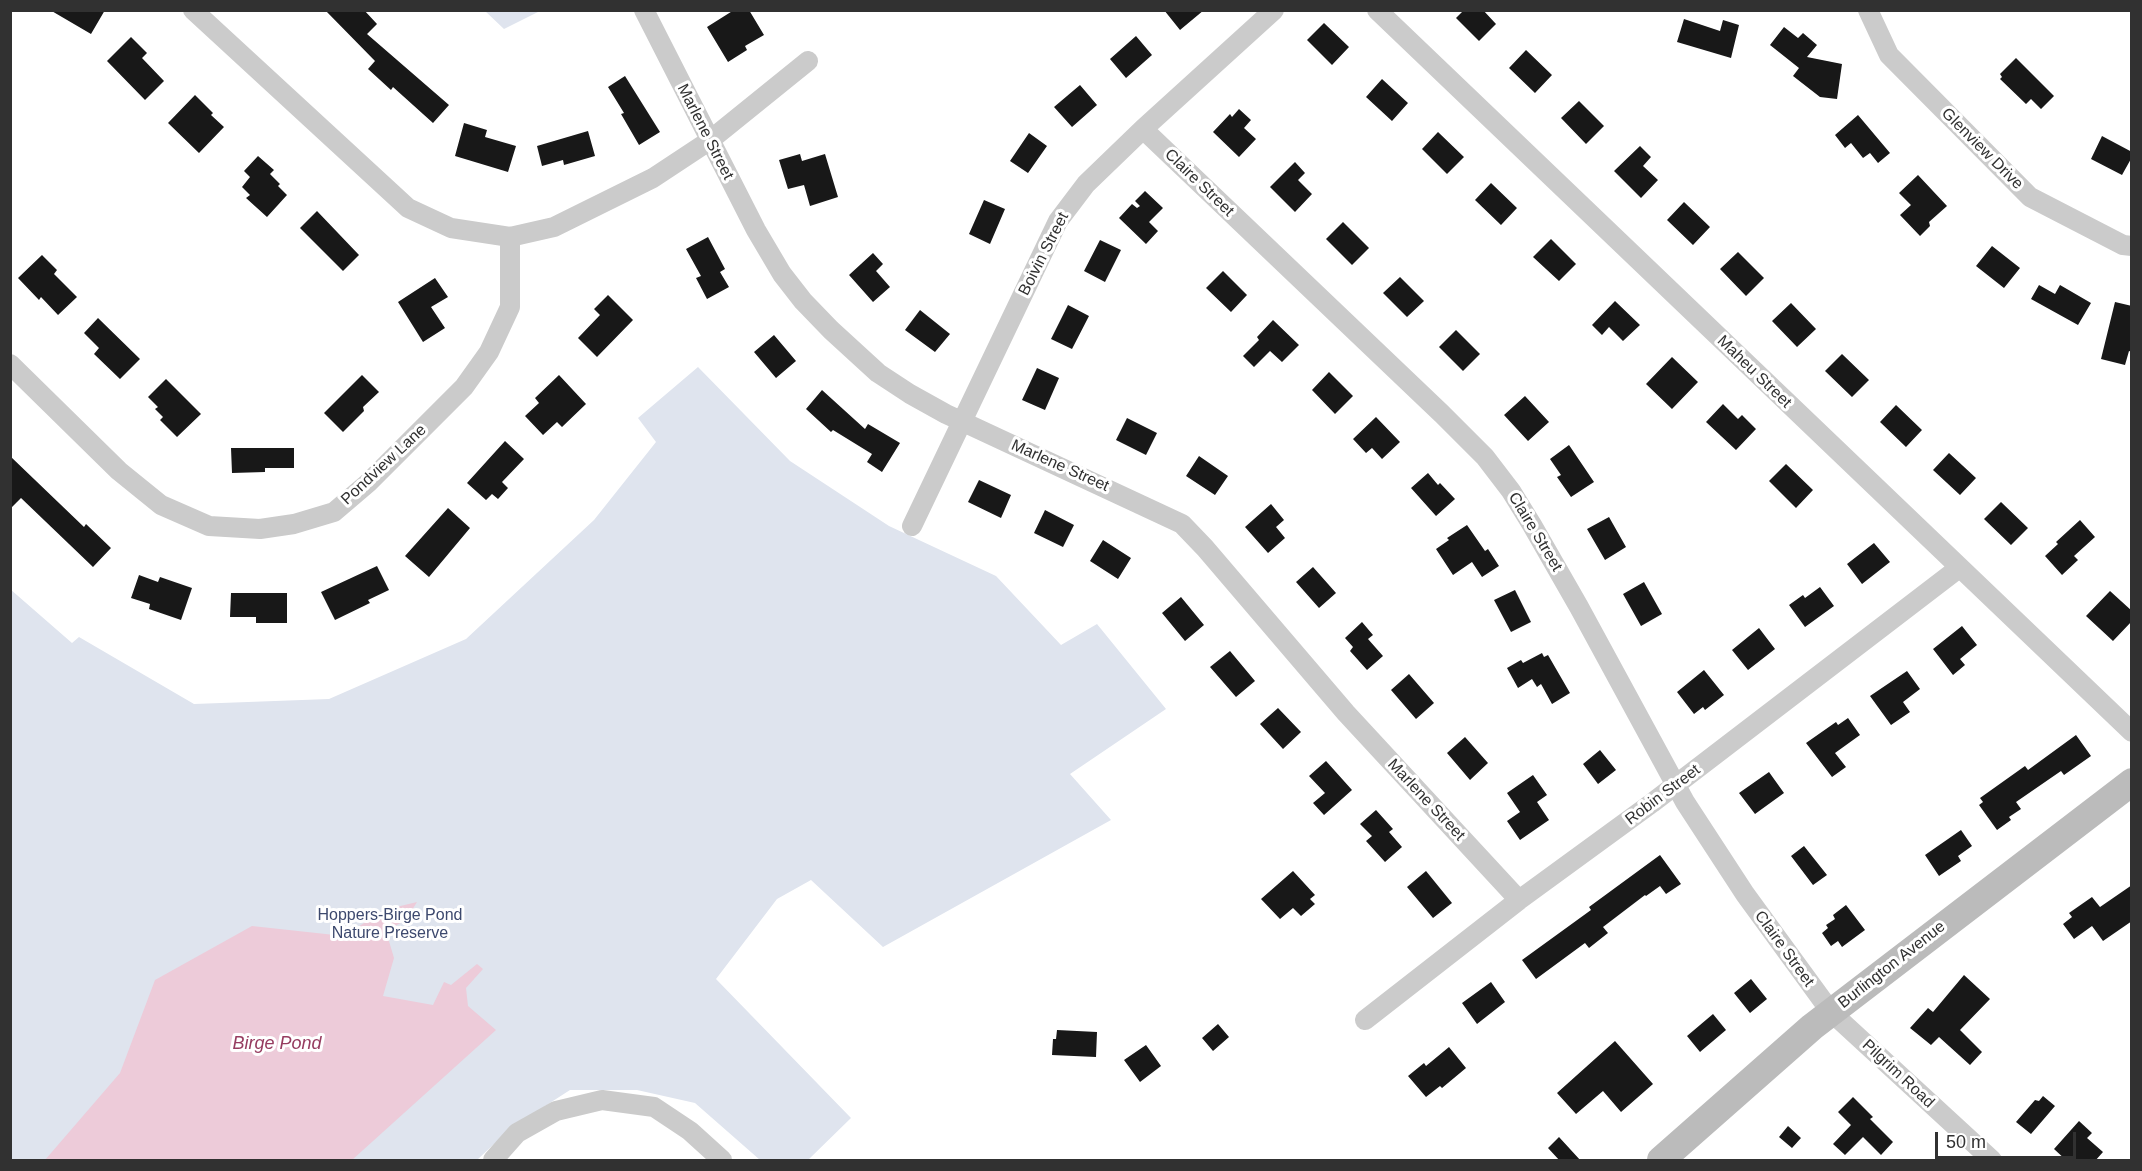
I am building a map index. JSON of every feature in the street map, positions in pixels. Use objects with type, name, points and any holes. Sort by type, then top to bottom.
[{"type":"main road","name":"Burlington Avenue","points":[[1661,1161],[1831,1012],[2132,782]]},
{"type":"street","points":[[193,10],[408,208],[451,228],[510,237],[554,227],[653,178],[709,141],[808,61]]},
{"type":"street","name":"Marlene Street","points":[[644,10],[756,230],[782,274],[803,301],[831,330],[878,372],[910,394],[963,422],[1182,524],[1346,713],[1519,900]]},
{"type":"street","name":"Boivin Street","points":[[912,526],[1058,221],[1086,184],[1274,10]]},
{"type":"street","name":"Maheu Street","points":[[1377,10],[2132,732]]},
{"type":"street","name":"Glenview Drive","points":[[1868,10],[1889,55],[2030,197],[2123,245],[2132,246]]},
{"type":"street","name":"Claire Street","points":[[1143,129],[1485,457],[1511,491],[1538,535],[1685,802],[1744,894],[1831,1012]]},
{"type":"street","name":"Pondview Lane","points":[[10,364],[120,471],[161,504],[209,525],[260,529],[294,524],[334,512],[368,483],[464,387],[489,352],[510,307],[510,237]]},
{"type":"street","name":"Robin Street","points":[[1365,1020],[1519,900],[1676,785],[1959,568]]},
{"type":"street","name":"Pilgrim Road","points":[[1831,1012],[1992,1161]]},
{"type":"street","points":[[493,1161],[517,1133],[556,1111],[602,1100],[654,1107],[690,1131],[722,1161]]},
{"type":"green space","points":[[485,11],[540,11],[504,29]]},
{"type":"green space","name":"Hoppers-Birge Pond Nature Preserve","points":[[698,367],[790,461],[889,526],[996,576],[1061,645],[1097,624],[1166,709],[1070,774],[1111,820],[883,947],[811,880],[777,899],[716,979],[851,1118],[808,1160],[760,1160],[695,1103],[637,1090],[570,1090],[511,1128],[477,1160],[11,1160],[10,589],[72,643],[79,637],[194,704],[329,699],[466,639],[594,520],[656,442],[638,418]]},
{"type":"water","name":"Birge Pond","points":[[417,902],[406,920],[386,931],[394,958],[383,996],[433,1005],[444,982],[451,985],[477,964],[483,969],[466,988],[468,1006],[496,1030],[352,1160],[45,1160],[120,1073],[155,980],[252,926],[344,936],[384,910]]},
{"type":"building","points":[[50,10],[105,10],[91,34]]},
{"type":"building","points":[[325,10],[364,10],[377,24],[367,34],[449,105],[433,123],[393,87],[391,90],[368,69],[375,61]]},
{"type":"building","points":[[734,10],[749,10],[764,35],[745,46],[747,50],[728,62],[707,27]]},
{"type":"building","points":[[1164,10],[1204,10],[1180,30]]},
{"type":"building","points":[[1464,10],[1483,10],[1496,24],[1479,41],[1456,18]]},
{"type":"building","points":[[1684,19],[1720,31],[1723,20],[1739,25],[1731,58],[1677,42]]},
{"type":"building","points":[[1324,23],[1349,47],[1332,65],[1307,40]]},
{"type":"building","points":[[1784,27],[1798,38],[1803,33],[1817,45],[1807,57],[1842,64],[1837,99],[1820,97],[1793,76],[1799,68],[1770,45]]},
{"type":"building","points":[[1136,36],[1152,55],[1126,78],[1110,59]]},
{"type":"building","points":[[131,37],[147,53],[142,58],[164,81],[145,100],[107,61]]},
{"type":"building","points":[[1526,50],[1552,75],[1535,93],[1509,68]]},
{"type":"building","points":[[2016,58],[2054,96],[2041,109],[2031,99],[2026,104],[2000,79],[2002,77],[2000,74]]},
{"type":"building","points":[[625,76],[660,132],[639,145],[621,114],[624,113],[608,87]]},
{"type":"building","points":[[1382,79],[1408,103],[1392,121],[1366,97]]},
{"type":"building","points":[[1080,85],[1097,105],[1072,127],[1054,107]]},
{"type":"building","points":[[195,95],[224,127],[199,153],[168,123]]},
{"type":"building","points":[[1579,101],[1604,126],[1586,144],[1561,118]]},
{"type":"building","points":[[1239,109],[1251,120],[1244,128],[1256,139],[1239,157],[1213,132],[1230,114],[1232,117]]},
{"type":"building","points":[[1858,115],[1890,153],[1878,163],[1870,153],[1863,158],[1851,143],[1845,148],[1835,135]]},
{"type":"building","points":[[464,123],[487,130],[485,137],[516,146],[508,172],[455,156]]},
{"type":"building","points":[[588,131],[595,156],[564,165],[563,160],[542,166],[537,146]]},
{"type":"building","points":[[1438,132],[1464,157],[1447,174],[1422,149]]},
{"type":"building","points":[[1029,133],[1047,146],[1028,173],[1010,161]]},
{"type":"building","points":[[2102,136],[2132,152],[2132,157],[2122,175],[2091,159]]},
{"type":"building","points":[[1640,146],[1651,157],[1643,166],[1658,180],[1641,198],[1614,171]]},
{"type":"building","points":[[800,154],[802,161],[825,154],[838,197],[810,206],[804,185],[788,189],[779,160]]},
{"type":"building","points":[[258,156],[274,170],[270,174],[287,195],[267,217],[246,198],[250,195],[242,187],[250,177],[244,171]]},
{"type":"building","points":[[1295,162],[1305,173],[1298,180],[1312,194],[1295,212],[1270,187]]},
{"type":"building","points":[[1918,175],[1947,206],[1929,222],[1930,226],[1920,236],[1900,215],[1911,205],[1899,193]]},
{"type":"building","points":[[1491,183],[1517,208],[1501,225],[1475,200]]},
{"type":"building","points":[[1145,191],[1163,208],[1149,222],[1158,231],[1146,244],[1119,218],[1132,204],[1137,208],[1140,206],[1135,201]]},
{"type":"building","points":[[984,200],[1005,209],[990,244],[969,234]]},
{"type":"building","points":[[1684,202],[1710,227],[1693,245],[1667,220]]},
{"type":"building","points":[[317,211],[359,255],[343,271],[300,228]]},
{"type":"building","points":[[1343,222],[1369,248],[1352,265],[1326,239]]},
{"type":"building","points":[[708,237],[725,269],[720,272],[729,287],[707,299],[696,278],[701,276],[686,249]]},
{"type":"building","points":[[1551,239],[1576,264],[1559,281],[1533,257]]},
{"type":"building","points":[[1100,240],[1121,250],[1105,282],[1084,271]]},
{"type":"building","points":[[1992,246],[2020,268],[2004,288],[1976,266]]},
{"type":"building","points":[[1738,252],[1764,278],[1746,296],[1720,269]]},
{"type":"building","points":[[873,253],[883,264],[876,271],[890,287],[873,302],[849,275]]},
{"type":"building","points":[[42,255],[57,270],[54,274],[77,297],[58,315],[41,297],[39,300],[18,278]]},
{"type":"building","points":[[1223,271],[1247,295],[1231,312],[1206,288]]},
{"type":"building","points":[[1400,277],[1424,301],[1407,317],[1383,293]]},
{"type":"building","points":[[435,278],[448,297],[431,307],[445,328],[423,342],[398,302]]},
{"type":"building","points":[[2039,285],[2055,294],[2060,285],[2091,303],[2078,325],[2031,299]]},
{"type":"building","points":[[608,295],[633,320],[597,357],[578,338],[600,315],[594,309]]},
{"type":"building","points":[[1615,301],[1640,325],[1623,341],[1609,327],[1602,335],[1592,325]]},
{"type":"building","points":[[2115,302],[2132,306],[2132,352],[2129,351],[2125,365],[2101,359]]},
{"type":"building","points":[[1791,303],[1816,329],[1797,347],[1772,321]]},
{"type":"building","points":[[1068,305],[1089,316],[1072,349],[1051,339]]},
{"type":"building","points":[[920,310],[950,334],[935,352],[905,330]]},
{"type":"building","points":[[98,318],[140,359],[120,379],[94,354],[99,348],[84,333]]},
{"type":"building","points":[[1273,320],[1299,345],[1282,362],[1270,351],[1254,367],[1243,356],[1259,340],[1257,337]]},
{"type":"building","points":[[1456,330],[1480,354],[1463,371],[1439,347]]},
{"type":"building","points":[[774,335],[796,361],[776,378],[754,352]]},
{"type":"building","points":[[1842,354],[1869,380],[1852,397],[1825,371]]},
{"type":"building","points":[[1672,357],[1698,382],[1672,409],[1646,384]]},
{"type":"building","points":[[1037,368],[1059,378],[1045,410],[1022,400]]},
{"type":"building","points":[[1329,372],[1353,396],[1335,414],[1312,390]]},
{"type":"building","points":[[362,375],[379,392],[363,407],[364,411],[343,432],[324,413]]},
{"type":"building","points":[[559,375],[586,404],[562,427],[557,422],[543,435],[525,416],[539,403],[535,398]]},
{"type":"building","points":[[166,379],[201,414],[177,437],[160,420],[163,417],[155,409],[158,407],[148,397]]},
{"type":"building","points":[[822,390],[865,429],[868,424],[900,443],[882,472],[867,462],[872,454],[833,430],[831,432],[806,409]]},
{"type":"building","points":[[1525,396],[1549,422],[1528,441],[1504,415]]},
{"type":"building","points":[[1723,404],[1738,419],[1742,415],[1756,429],[1736,450],[1706,422]]},
{"type":"building","points":[[1896,405],[1922,430],[1906,447],[1880,422]]},
{"type":"building","points":[[1376,417],[1400,442],[1382,459],[1372,448],[1366,453],[1353,439]]},
{"type":"building","points":[[1127,418],[1157,433],[1146,455],[1116,440]]},
{"type":"building","points":[[505,441],[524,459],[502,482],[508,488],[498,499],[492,494],[486,500],[467,483]]},
{"type":"building","points":[[1569,445],[1594,482],[1571,497],[1557,477],[1561,475],[1550,459]]},
{"type":"building","points":[[231,448],[294,448],[294,468],[265,468],[265,472],[232,473]]},
{"type":"building","points":[[1949,453],[1976,478],[1960,495],[1933,470]]},
{"type":"building","points":[[10,456],[84,527],[86,524],[111,548],[93,567],[21,498],[10,509]]},
{"type":"building","points":[[1199,456],[1228,476],[1215,495],[1186,476]]},
{"type":"building","points":[[1786,464],[1813,490],[1796,508],[1769,481]]},
{"type":"building","points":[[1428,473],[1455,499],[1436,516],[1411,488]]},
{"type":"building","points":[[979,480],[1011,495],[1001,518],[968,502]]},
{"type":"building","points":[[2001,502],[2028,528],[2011,545],[1984,519]]},
{"type":"building","points":[[1271,504],[1284,520],[1276,527],[1285,538],[1268,553],[1245,527]]},
{"type":"building","points":[[448,508],[470,528],[429,577],[405,556]]},
{"type":"building","points":[[1045,510],[1074,525],[1063,547],[1034,533]]},
{"type":"building","points":[[1609,517],[1626,547],[1605,560],[1587,529]]},
{"type":"building","points":[[2080,520],[2095,537],[2074,556],[2078,560],[2062,575],[2045,556],[2058,544],[2056,542]]},
{"type":"building","points":[[1467,525],[1485,551],[1488,549],[1499,566],[1482,577],[1472,562],[1453,575],[1436,549],[1449,540],[1447,538]]},
{"type":"building","points":[[1103,540],[1131,558],[1118,579],[1090,561]]},
{"type":"building","points":[[1874,543],[1890,562],[1862,584],[1847,564]]},
{"type":"building","points":[[377,566],[389,590],[368,600],[370,603],[335,620],[321,592]]},
{"type":"building","points":[[1313,567],[1336,593],[1319,608],[1296,582]]},
{"type":"building","points":[[139,575],[158,582],[160,577],[192,588],[181,620],[149,609],[150,604],[131,598]]},
{"type":"building","points":[[1644,582],[1662,614],[1641,626],[1623,594]]},
{"type":"building","points":[[1820,587],[1834,606],[1805,627],[1789,605],[1803,595],[1805,598]]},
{"type":"building","points":[[1515,590],[1531,622],[1511,632],[1494,600]]},
{"type":"building","points":[[2110,591],[2132,611],[2132,621],[2113,641],[2086,616]]},
{"type":"building","points":[[231,593],[287,593],[287,623],[256,623],[256,617],[230,617]]},
{"type":"building","points":[[1181,597],[1204,625],[1185,641],[1162,613]]},
{"type":"building","points":[[1362,622],[1373,635],[1368,639],[1383,656],[1367,670],[1350,651],[1353,647],[1345,638]]},
{"type":"building","points":[[1962,626],[1977,645],[1960,659],[1965,665],[1953,675],[1933,649]]},
{"type":"building","points":[[1759,628],[1775,649],[1748,670],[1732,650]]},
{"type":"building","points":[[1230,651],[1255,681],[1236,697],[1210,667]]},
{"type":"building","points":[[1542,653],[1544,657],[1548,655],[1570,693],[1552,704],[1541,684],[1537,687],[1532,679],[1518,688],[1507,668],[1521,660],[1523,663]]},
{"type":"building","points":[[1704,670],[1724,695],[1705,710],[1703,707],[1694,714],[1677,692]]},
{"type":"building","points":[[1907,671],[1920,689],[1903,702],[1910,712],[1891,725],[1870,696]]},
{"type":"building","points":[[1409,674],[1434,703],[1416,719],[1391,690]]},
{"type":"building","points":[[1278,708],[1301,732],[1283,749],[1260,724]]},
{"type":"building","points":[[1848,718],[1860,735],[1835,753],[1846,767],[1832,777],[1806,743],[1836,722],[1838,725]]},
{"type":"building","points":[[2076,735],[2091,756],[2064,775],[2061,771],[2016,802],[2021,809],[2009,817],[2011,820],[1997,830],[1979,805],[1983,802],[1980,798],[2025,766],[2028,770]]},
{"type":"building","points":[[1465,737],[1488,763],[1470,780],[1447,753]]},
{"type":"building","points":[[1600,750],[1616,770],[1598,784],[1583,764]]},
{"type":"building","points":[[1326,761],[1352,790],[1324,815],[1313,803],[1325,793],[1309,776]]},
{"type":"building","points":[[1769,772],[1784,793],[1755,814],[1739,793]]},
{"type":"building","points":[[1533,775],[1547,795],[1537,802],[1549,820],[1520,840],[1507,821],[1520,812],[1507,793]]},
{"type":"building","points":[[1376,810],[1393,829],[1389,832],[1402,847],[1385,862],[1366,841],[1372,836],[1360,824]]},
{"type":"building","points":[[1961,830],[1972,846],[1958,856],[1961,861],[1939,876],[1925,855]]},
{"type":"building","points":[[1804,846],[1827,875],[1813,885],[1791,856]]},
{"type":"building","points":[[1660,855],[1681,884],[1666,894],[1660,886],[1645,895],[1603,927],[1608,933],[1589,948],[1585,943],[1536,979],[1522,960],[1591,910],[1589,907]]},
{"type":"building","points":[[1293,871],[1315,895],[1310,899],[1315,904],[1301,916],[1293,908],[1280,919],[1261,899]]},
{"type":"building","points":[[1426,871],[1452,903],[1433,918],[1407,887]]},
{"type":"building","points":[[2132,885],[2132,921],[2103,941],[2092,926],[2074,939],[2063,924],[2072,917],[2069,913],[2092,897],[2100,907]]},
{"type":"building","points":[[1846,905],[1865,930],[1842,947],[1838,941],[1831,946],[1822,933],[1828,928],[1826,925],[1835,919],[1833,915]]},
{"type":"building","points":[[1964,975],[1990,999],[1960,1030],[1982,1052],[1970,1065],[1939,1037],[1931,1045],[1910,1028],[1928,1008],[1933,1012]]},
{"type":"building","points":[[1751,979],[1767,999],[1750,1013],[1734,993]]},
{"type":"building","points":[[1491,982],[1505,1002],[1477,1024],[1462,1003]]},
{"type":"building","points":[[1713,1014],[1726,1030],[1700,1052],[1687,1036]]},
{"type":"building","points":[[1218,1024],[1229,1037],[1213,1051],[1202,1038]]},
{"type":"building","points":[[1057,1030],[1097,1032],[1096,1057],[1052,1055],[1053,1039],[1056,1039]]},
{"type":"building","points":[[1615,1041],[1653,1084],[1621,1112],[1603,1091],[1576,1114],[1557,1093]]},
{"type":"building","points":[[1146,1045],[1161,1066],[1140,1082],[1124,1060]]},
{"type":"building","points":[[1449,1047],[1466,1068],[1442,1088],[1440,1086],[1426,1097],[1408,1076],[1424,1063],[1426,1066]]},
{"type":"building","points":[[2043,1096],[2055,1106],[2031,1134],[2016,1122],[2035,1100],[2039,1101]]},
{"type":"building","points":[[1853,1097],[1873,1117],[1870,1119],[1893,1142],[1881,1155],[1863,1137],[1845,1155],[1833,1144],[1851,1125],[1838,1112]]},
{"type":"building","points":[[2079,1121],[2092,1133],[2087,1138],[2103,1152],[2095,1161],[2067,1161],[2054,1149]]},
{"type":"building","points":[[1788,1126],[1801,1138],[1792,1148],[1779,1137]]},
{"type":"building","points":[[1559,1137],[1581,1161],[1560,1161],[1548,1148]]}]
